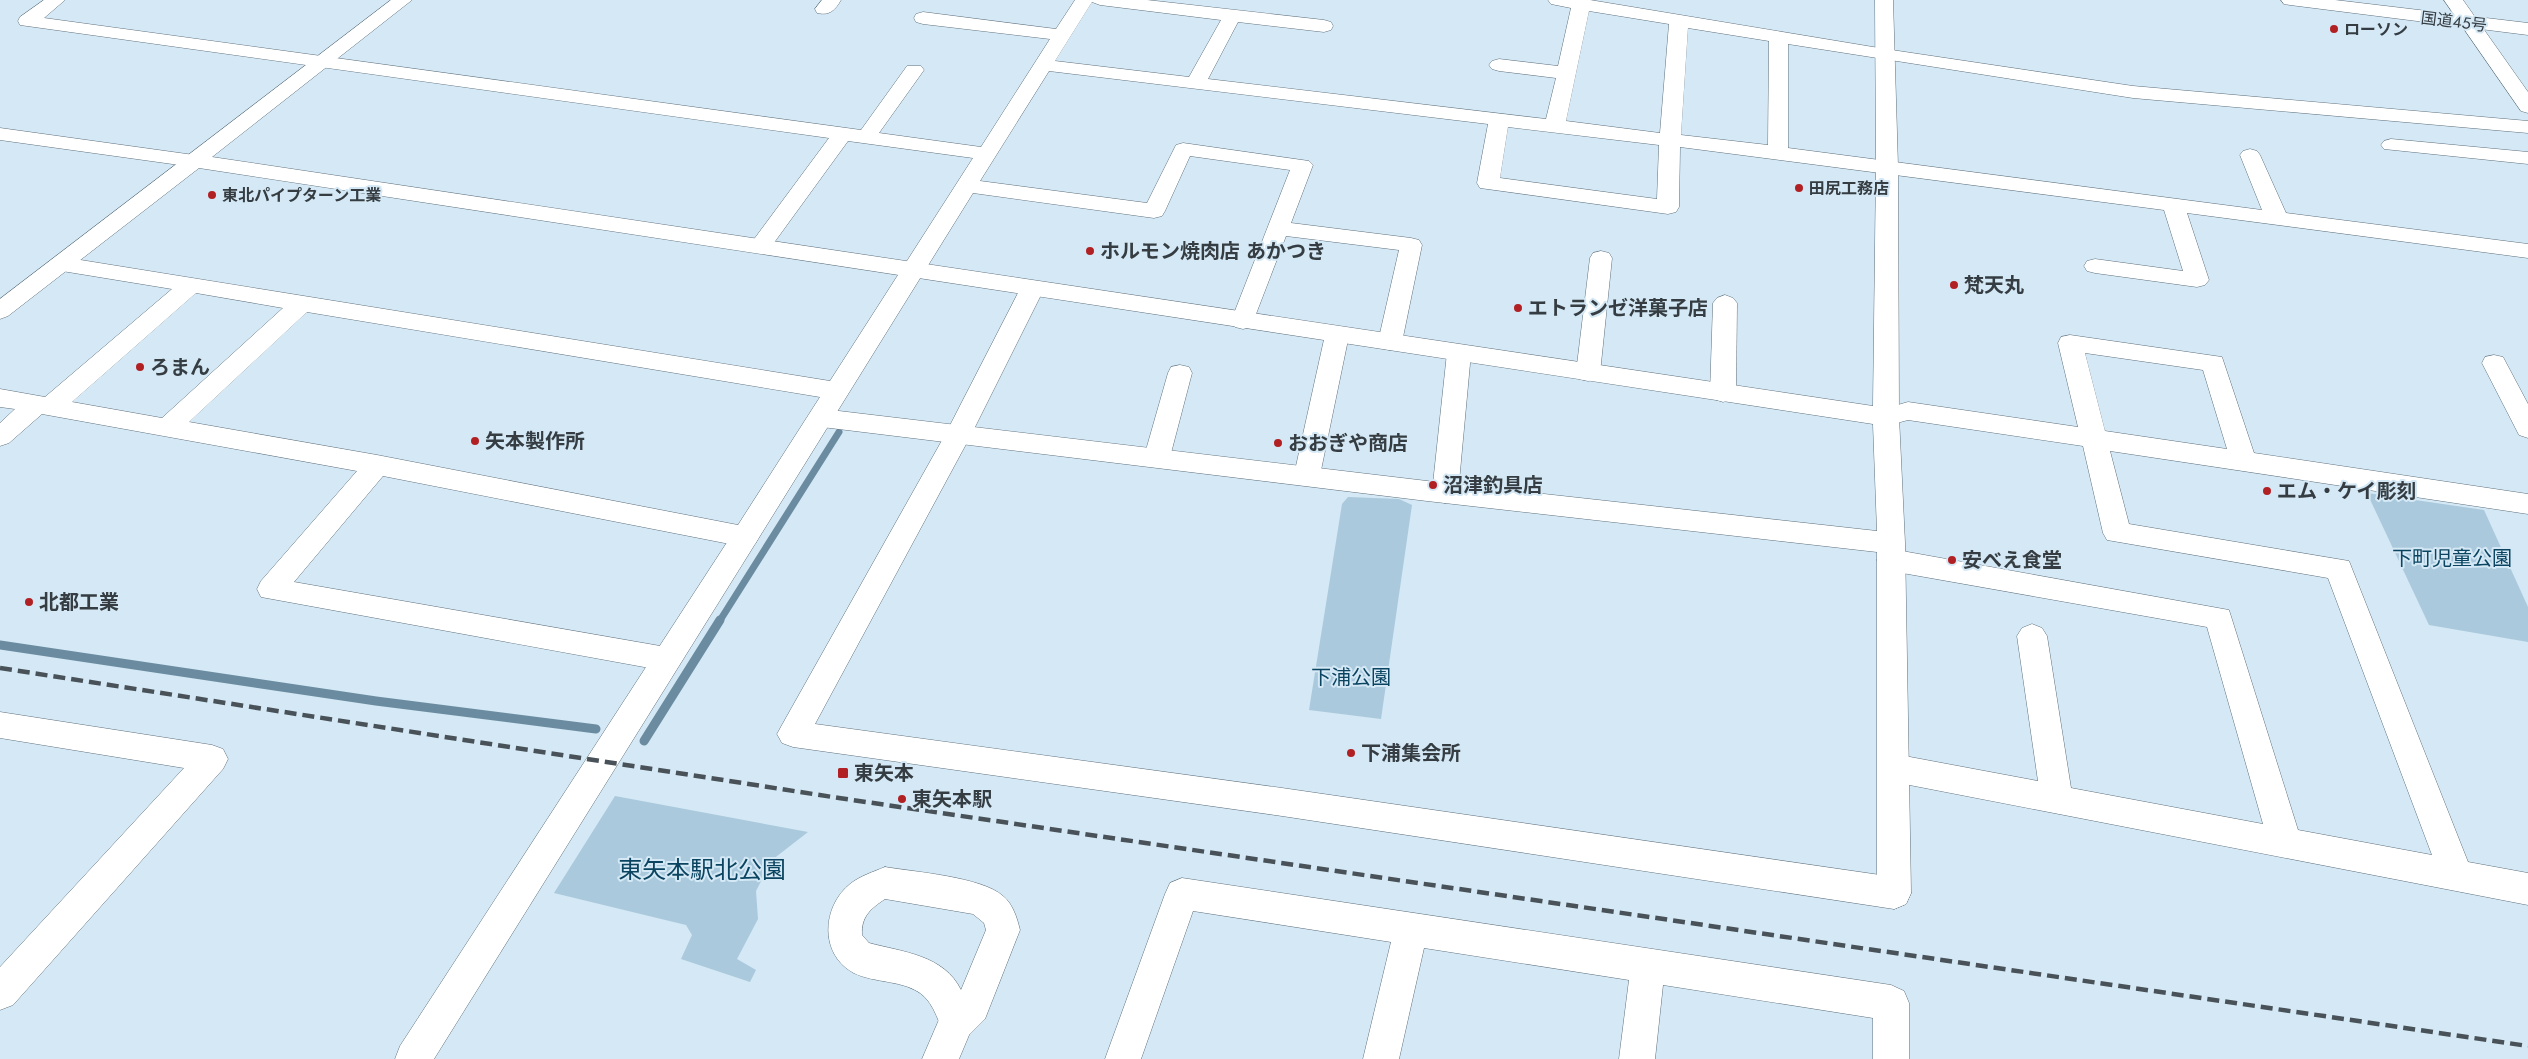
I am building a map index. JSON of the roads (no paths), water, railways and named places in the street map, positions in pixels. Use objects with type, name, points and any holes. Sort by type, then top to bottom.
[{"type":"main road","points":[[56,0],[27,21],[325,60],[988,154]]},
{"type":"main road","points":[[0,311],[403,0]]},
{"type":"main road","points":[[413,1059],[666,659],[822,418],[1084,0]]},
{"type":"main road","points":[[1100,0],[1324,26]]},
{"type":"main road","points":[[1556,0],[1885,54],[2133,92],[2528,127]]},
{"type":"main road","points":[[1032,289],[958,435],[793,734],[1282,802],[1385,820],[1894,893],[1891,551],[1886,418],[1887,167],[1884,0]]},
{"type":"main road","name":"国道45号","points":[[2290,0],[2528,30]]},
{"type":"main road","points":[[2453,0],[2472,24],[2528,107]]},
{"type":"main road","points":[[1555,126],[1581,4]]},
{"type":"main road","points":[[1195,84],[1232,16]]},
{"type":"main road","points":[[923,18],[1062,35]]},
{"type":"main road","points":[[1499,119],[1488,183],[1668,207],[1670,140],[1679,20]]},
{"type":"main road","points":[[1778,36],[1778,153]]},
{"type":"main road","points":[[1044,65],[1778,153],[2528,251]]},
{"type":"main road","points":[[1499,65],[1566,73]]},
{"type":"main road","points":[[866,137],[914,70]]},
{"type":"main road","points":[[0,134],[194,161],[915,269],[1032,289],[1886,418],[1908,411],[2528,504]]},
{"type":"main road","points":[[760,246],[842,134]]},
{"type":"main road","points":[[2391,145],[2528,158]]},
{"type":"main road","points":[[968,186],[1154,211],[1183,149],[1302,165],[1280,228],[1243,321]]},
{"type":"main road","points":[[2250,155],[2277,218]]},
{"type":"main road","points":[[2096,266],[2198,280],[2173,205]]},
{"type":"main road","points":[[1280,228],[1411,244],[1390,342]]},
{"type":"main road","points":[[1588,372],[1602,258]]},
{"type":"main road","points":[[62,264],[838,391]]},
{"type":"main road","points":[[0,437],[44,405],[191,285]]},
{"type":"main road","points":[[167,428],[302,303]]},
{"type":"main road","points":[[1723,393],[1726,303]]},
{"type":"main road","points":[[1307,475],[1337,335]]},
{"type":"main road","points":[[2243,460],[2213,363],[2070,343],[2117,533],[2339,569],[2456,874]]},
{"type":"main road","points":[[1446,493],[1459,353]]},
{"type":"main road","points":[[2494,363],[2528,429]]},
{"type":"main road","points":[[1156,458],[1180,372]]},
{"type":"main road","points":[[0,398],[377,465],[745,537]]},
{"type":"main road","points":[[822,418],[1307,475],[1891,551],[2219,618],[2284,842]]},
{"type":"main road","points":[[377,465],[271,589],[666,659]]},
{"type":"main road","points":[[2032,636],[2057,800]]},
{"type":"main road","points":[[0,992],[212,758],[5,732]]},
{"type":"main road","points":[[1894,768],[2528,889]]},
{"type":"main road","points":[[940,1059],[957,1021],[972,1007],[1003,930],[1000,917],[992,907],[980,899],[885,883],[874,886],[854,903],[844,926],[845,939],[851,950],[859,957],[925,975],[942,989],[957,1021]]},
{"type":"main road","points":[[1123,1059],[1182,894],[1891,1003],[1891,1059]]},
{"type":"main road","points":[[1381,1059],[1411,930]]},
{"type":"main road","points":[[1637,1059],[1648,966]]},
{"type":"waterway","points":[[719,622],[839,432]]},
{"type":"waterway","points":[[644,741],[720,620]]},
{"type":"waterway","points":[[0,645],[376,701],[596,729]]},
{"type":"railway","points":[[0,668],[839,798],[2528,1046]]},
{"type":"place","name":"ローソン","points":[[2334,29]]},
{"type":"place","name":"田尻工務店","points":[[1799,188]]},
{"type":"place","name":"東北パイプターン工業","points":[[212,195]]},
{"type":"place","name":"ホルモン焼肉店 あかつき","points":[[1090,251]]},
{"type":"place","name":"梵天丸","points":[[1954,285]]},
{"type":"place","name":"エトランゼ洋菓子店","points":[[1518,308]]},
{"type":"place","name":"ろまん","points":[[140,367]]},
{"type":"place","name":"矢本製作所","points":[[475,441]]},
{"type":"place","name":"おおぎや商店","points":[[1278,443]]},
{"type":"place","name":"沼津釣具店","points":[[1433,485]]},
{"type":"place","name":"エム・ケイ彫刻","points":[[2267,491]]},
{"type":"place","name":"安べえ食堂","points":[[1952,560]]},
{"type":"place","name":"北都工業","points":[[29,602]]},
{"type":"place","name":"下浦集会所","points":[[1351,753]]},
{"type":"place","name":"東矢本","points":[[843,773]]},
{"type":"place","name":"東矢本駅","points":[[902,799]]},
{"type":"park label","name":"下町児童公園","points":[[2452,558]]},
{"type":"park label","name":"下浦公園","points":[[1351,677]]},
{"type":"park label","name":"東矢本駅北公園","points":[[702,870]]}]
